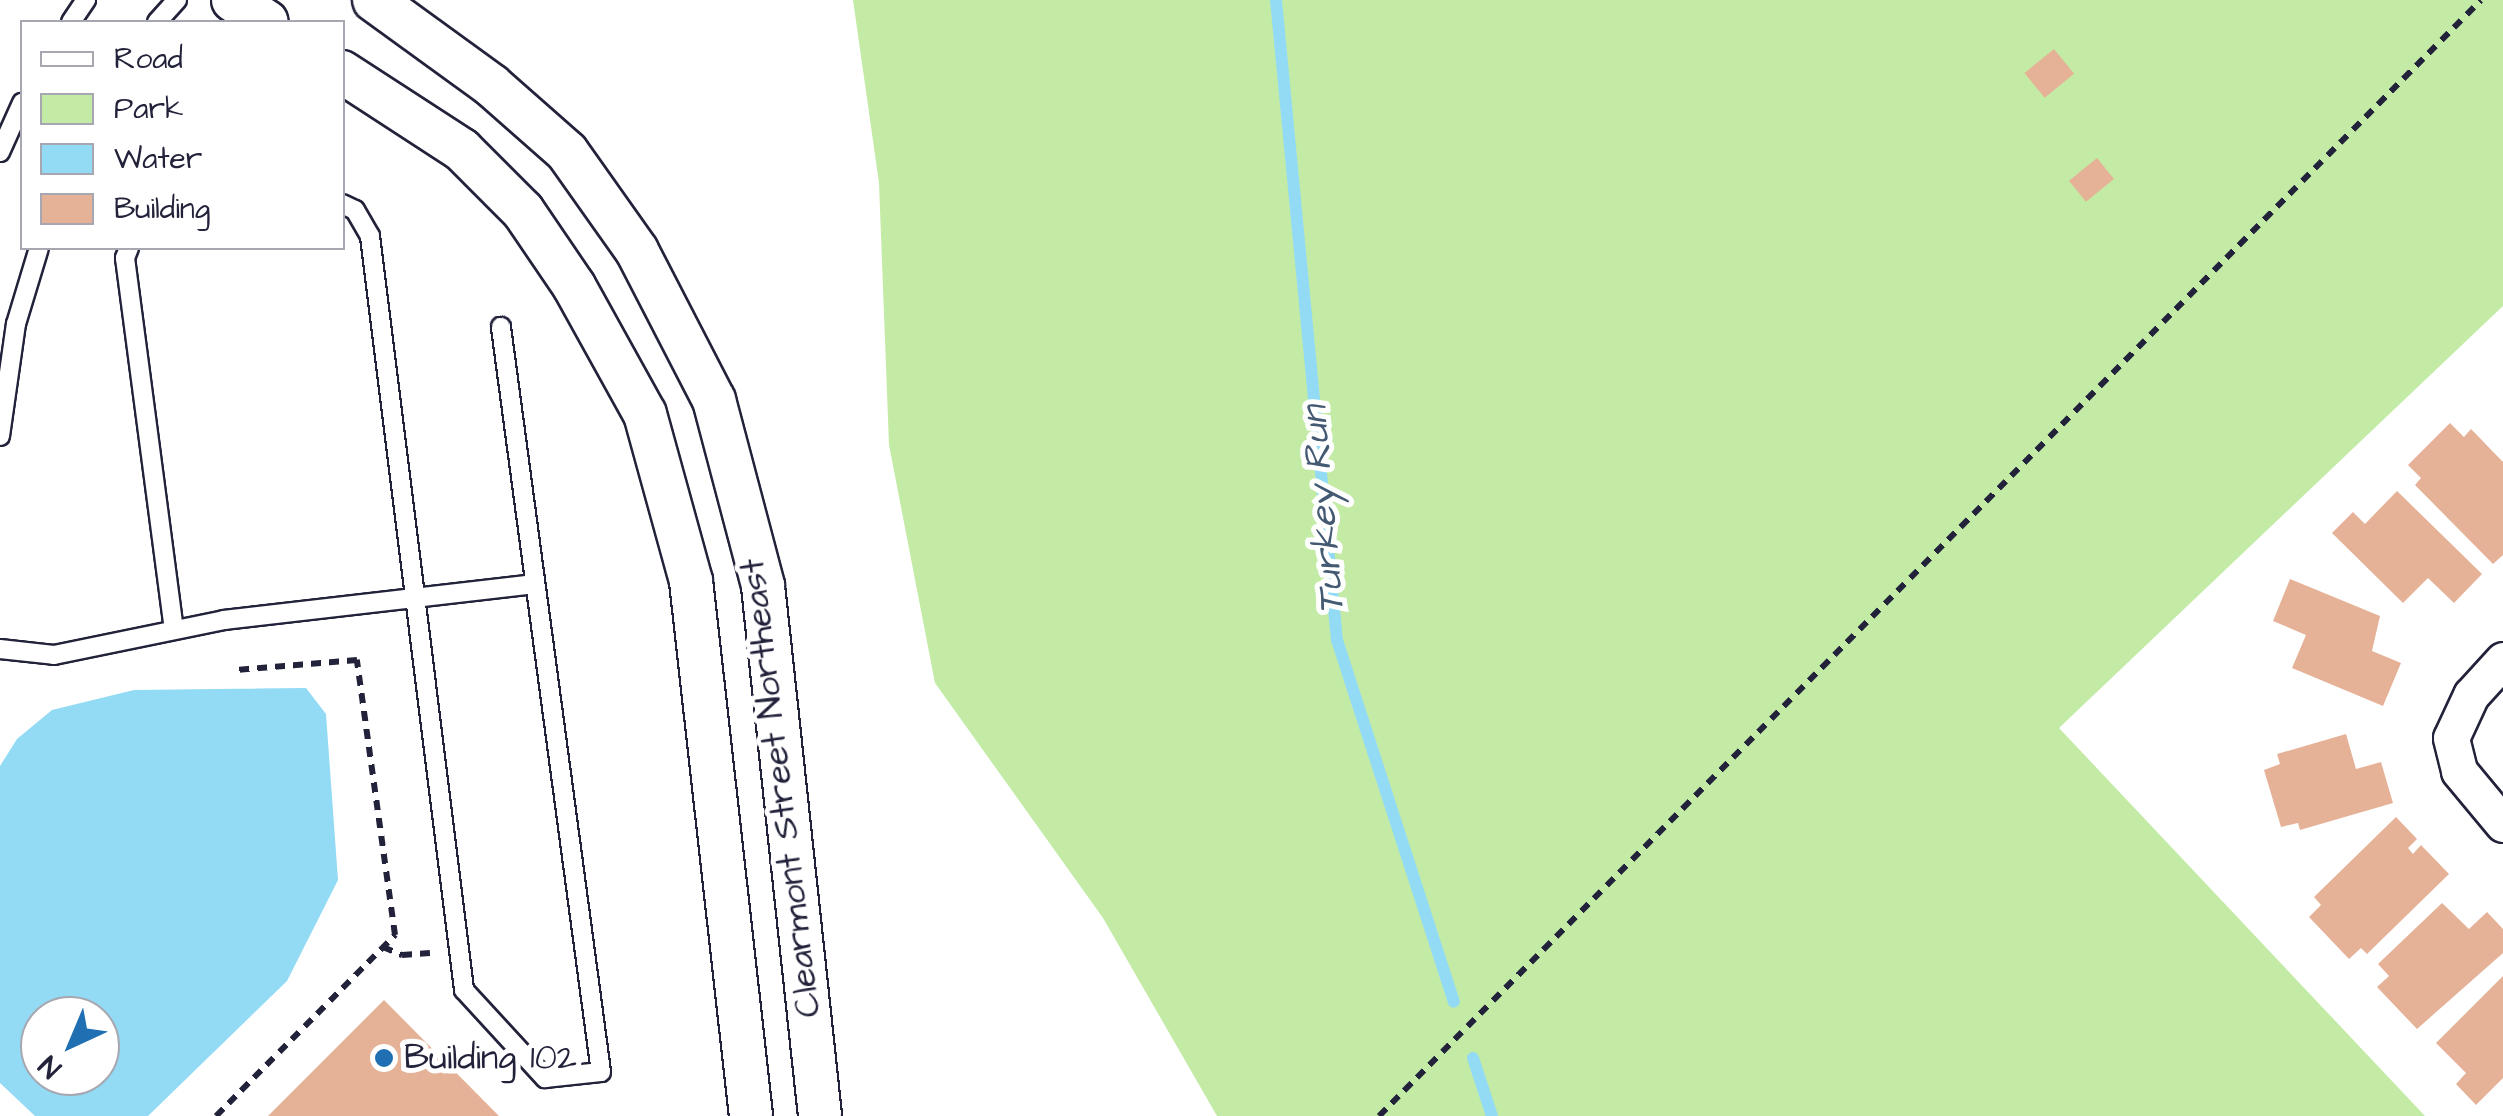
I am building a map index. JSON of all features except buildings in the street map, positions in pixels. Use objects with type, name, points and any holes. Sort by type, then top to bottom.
[{"type":"street","points":[[233,0],[264,20]]},
{"type":"street","name":"Clearmont Street Northeast","points":[[374,0],[491,85],[567,152],[636,251],[714,400],[763,586],[820,1116]]},
{"type":"street","name":"Clearmont Street Northeast","points":[[345,74],[462,150],[522,211],[574,286],[646,414],[691,581],[751,1116]]},
{"type":"street","points":[[2503,660],[2471,694],[2452,738],[2458,771],[2503,824]]},
{"type":"lane","points":[[159,20],[177,0]]},
{"type":"lane","points":[[0,152],[20,107]]},
{"type":"lane","points":[[345,205],[355,210],[370,236],[464,990],[546,1078],[600,1072],[500,327]]},
{"type":"lane","points":[[0,436],[16,324],[38,250]]},
{"type":"lane","points":[[129,250],[125,258],[174,628]]},
{"type":"lane","points":[[0,649],[54,655],[174,628],[535,584]]},
{"type":"path","points":[[1379,1116],[2481,0]]},
{"type":"path","points":[[216,1116],[395,935],[357,660],[236,670]]},
{"type":"path","points":[[383,948],[402,956],[460,950]]},
{"type":"green space","points":[[853,0],[2503,0],[2503,306],[2059,728],[2425,1116],[1217,1116],[1103,918],[935,683],[889,445],[879,183]]},
{"type":"water","points":[[306,688],[326,714],[338,880],[287,981],[148,1116],[35,1116],[0,1083],[0,766],[17,739],[52,710],[134,690]]},
{"type":"waterway","name":"Turkey Run","points":[[1276,0],[1337,640],[1454,1002]]},
{"type":"waterway","name":"Turkey Run","points":[[1473,1058],[1492,1116]]},
{"type":"place","name":"Building 102","points":[[384,1058]]}]
